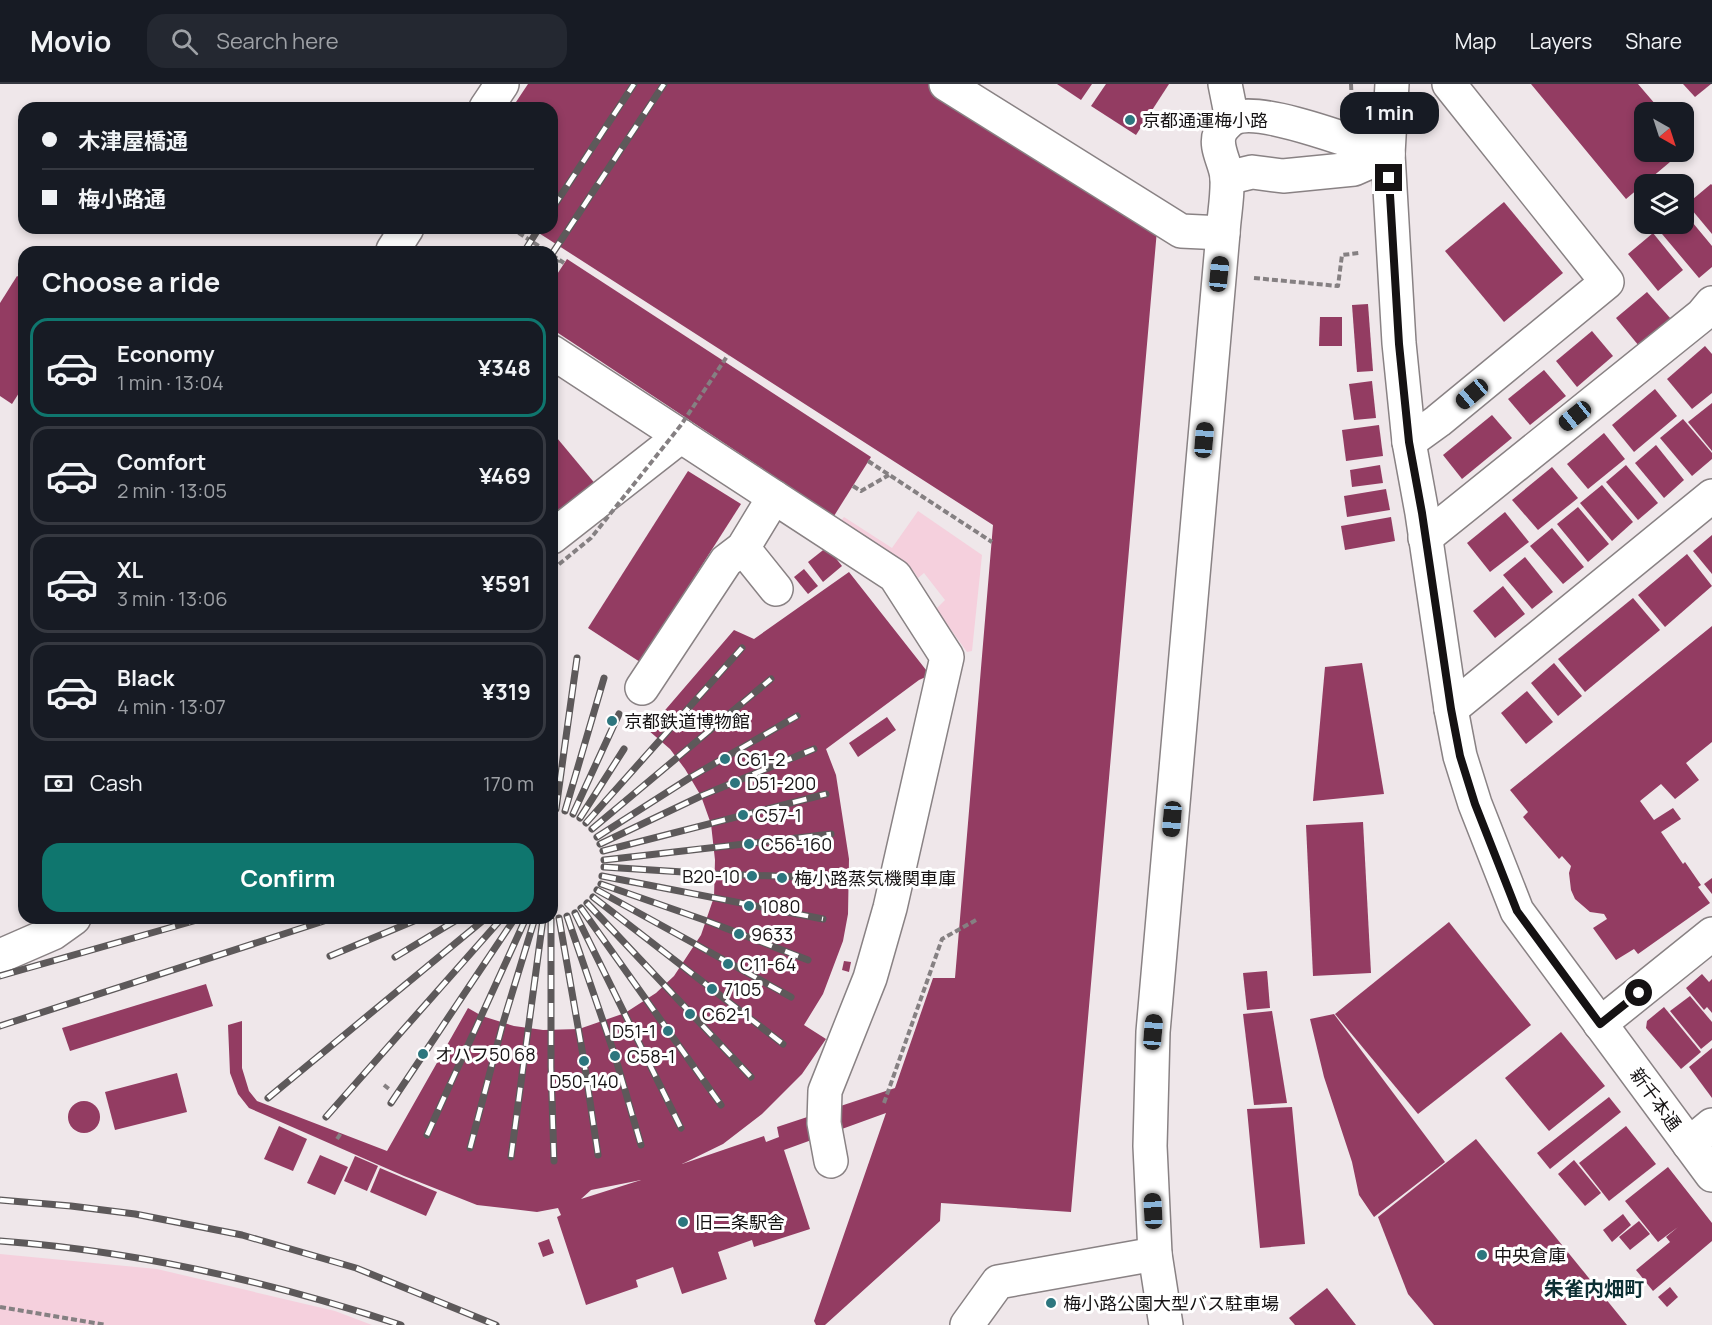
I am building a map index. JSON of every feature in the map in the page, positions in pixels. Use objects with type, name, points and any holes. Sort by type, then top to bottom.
[{"type":"street","points":[[490,102],[502,84]]},
{"type":"street","points":[[946,84],[1181,231],[1223,233]]},
{"type":"street","points":[[1225,84],[1232,119]]},
{"type":"street","name":"新千本通","points":[[1392,84],[1388,154],[1399,344],[1409,442],[1460,756],[1475,804],[1517,911],[1600,1024],[1700,1134],[1712,1175]]},
{"type":"street","points":[[1409,442],[1438,421],[1607,282],[1449,84]]},
{"type":"street","points":[[1166,1325],[1155,1254],[1150,1146],[1153,1032],[1223,233],[1227,178],[1218,145],[1220,132],[1232,119],[1250,116],[1267,118],[1388,154]]},
{"type":"street","points":[[1227,178],[1252,172],[1282,176],[1354,169],[1388,154]]},
{"type":"street","points":[[1425,538],[1702,315],[1712,303]]},
{"type":"street","points":[[558,356],[894,576],[947,657],[887,918],[870,978],[825,1091],[824,1123],[831,1161]]},
{"type":"street","points":[[558,532],[681,436]]},
{"type":"street","points":[[1451,709],[1712,496]]},
{"type":"street","points":[[642,688],[726,561],[743,548],[774,497]]},
{"type":"street","points":[[743,548],[776,589]]},
{"type":"street","points":[[0,956],[53,933],[66,924]]},
{"type":"street","points":[[1600,1024],[1712,934]]},
{"type":"street","points":[[967,1325],[998,1282],[1155,1254]]},
{"type":"path","points":[[520,234],[539,246]]},
{"type":"path","points":[[1252,278],[1338,286],[1342,255],[1365,252]]},
{"type":"path","points":[[559,260],[564,263]]},
{"type":"path","points":[[558,565],[591,538],[681,425],[728,355]]},
{"type":"path","points":[[868,462],[992,543]]},
{"type":"path","points":[[853,486],[861,492],[890,476]]},
{"type":"path","points":[[884,1103],[942,939],[976,920]]},
{"type":"path","points":[[384,1085],[390,1089]]},
{"type":"path","points":[[336,1139],[341,1134]]},
{"type":"path","points":[[0,1307],[106,1325]]},
{"type":"shaded area","points":[[918,511],[982,555],[972,651],[967,652],[936,609],[945,600],[924,573],[918,578],[914,572],[838,524],[844,517],[892,548]]},
{"type":"shaded area","points":[[0,1254],[157,1269],[335,1311],[372,1325],[0,1325]]},
{"type":"building","points":[[528,84],[929,84],[1157,230],[1071,1212],[941,1203],[940,1221],[825,1325],[816,1325],[814,1321],[886,1113],[784,1150],[810,1229],[754,1247],[752,1240],[718,1252],[727,1279],[682,1294],[673,1267],[636,1280],[638,1287],[586,1305],[557,1217],[561,1215],[558,1208],[537,1212],[477,1205],[404,1176],[249,1108],[238,1094],[230,1073],[228,1025],[242,1021],[242,1068],[249,1091],[257,1101],[387,1151],[468,1008],[482,1016],[514,1026],[543,1030],[579,1029],[625,1013],[656,993],[674,976],[701,935],[714,897],[715,860],[711,824],[701,796],[670,749],[648,730],[734,630],[754,639],[849,572],[930,675],[919,680],[826,749],[836,775],[849,859],[848,914],[843,941],[823,994],[804,1025],[826,1039],[802,1074],[762,1114],[723,1144],[682,1164],[764,1136],[766,1142],[779,1137],[777,1127],[895,1088],[933,978],[955,978],[993,525],[540,234],[558,234],[558,102],[516,102]],"holes":[[[641,1180],[581,1199],[591,1190]]]},
{"type":"building","points":[[1057,84],[1092,84],[1081,100]]},
{"type":"building","name":"京都通運梅小路","points":[[1106,84],[1169,84],[1136,135],[1091,106]]},
{"type":"building","points":[[1531,84],[1638,84],[1653,102],[1634,102],[1634,162],[1670,162],[1656,174],[1634,174],[1634,192],[1626,199]]},
{"type":"building","points":[[1683,84],[1711,84],[1695,97]]},
{"type":"building","points":[[1712,185],[1712,234],[1694,212],[1694,198]]},
{"type":"building","points":[[1504,202],[1563,273],[1504,322],[1445,251]]},
{"type":"building","points":[[1694,224],[1712,246],[1712,267],[1699,278],[1662,234],[1694,234]]},
{"type":"building","points":[[1654,234],[1683,270],[1658,291],[1628,254]]},
{"type":"building","points":[[567,259],[871,457],[834,516],[558,333],[558,273]]},
{"type":"building","points":[[18,277],[18,394],[12,404],[0,396],[0,303]]},
{"type":"building","points":[[1647,292],[1671,319],[1639,346],[1616,318]]},
{"type":"building","points":[[1368,304],[1373,371],[1357,372],[1352,305]]},
{"type":"building","points":[[1320,317],[1342,317],[1342,346],[1319,346]]},
{"type":"building","points":[[1592,331],[1613,356],[1577,387],[1556,361]]},
{"type":"building","points":[[1705,346],[1712,354],[1712,393],[1692,409],[1667,379]]},
{"type":"building","points":[[1544,370],[1566,396],[1530,425],[1508,399]]},
{"type":"building","points":[[1372,381],[1376,418],[1354,420],[1349,384]]},
{"type":"building","points":[[1655,389],[1677,416],[1634,452],[1612,425]]},
{"type":"building","points":[[1712,403],[1712,451],[1688,422]]},
{"type":"building","points":[[1492,415],[1512,438],[1462,479],[1443,455]]},
{"type":"building","points":[[1683,419],[1712,453],[1712,459],[1692,476],[1660,438]]},
{"type":"building","points":[[1379,425],[1383,456],[1346,461],[1342,430]]},
{"type":"building","points":[[1604,433],[1625,459],[1588,489],[1567,464]]},
{"type":"building","points":[[558,439],[597,486],[558,518]]},
{"type":"building","points":[[1656,445],[1684,480],[1664,498],[1635,463]]},
{"type":"building","points":[[1380,465],[1383,483],[1352,487],[1350,470]]},
{"type":"building","points":[[1626,465],[1658,503],[1638,520],[1606,482]]},
{"type":"building","points":[[1552,467],[1578,498],[1538,530],[1512,500]]},
{"type":"building","points":[[688,471],[741,504],[640,662],[588,628]]},
{"type":"building","points":[[1602,485],[1633,522],[1612,541],[1580,503]]},
{"type":"building","points":[[1386,489],[1390,510],[1347,517],[1344,496]]},
{"type":"building","points":[[1578,507],[1609,544],[1588,562],[1557,524]]},
{"type":"building","points":[[1505,512],[1529,542],[1490,572],[1467,543]]},
{"type":"building","points":[[1391,517],[1395,541],[1345,550],[1341,526]]},
{"type":"building","points":[[1552,528],[1584,567],[1563,584],[1530,546]]},
{"type":"building","points":[[1712,535],[1712,574],[1693,551]]},
{"type":"building","points":[[827,547],[842,566],[823,582],[808,562]]},
{"type":"building","points":[[1687,554],[1712,586],[1665,627],[1638,595]]},
{"type":"building","points":[[1525,557],[1553,592],[1532,609],[1503,575]]},
{"type":"building","points":[[804,569],[818,586],[808,594],[794,577]]},
{"type":"building","points":[[1503,586],[1525,614],[1495,638],[1473,611]]},
{"type":"building","points":[[1633,598],[1660,630],[1585,692],[1558,659]]},
{"type":"building","points":[[1712,626],[1712,742],[1686,763],[1699,780],[1675,799],[1661,784],[1640,801],[1654,820],[1673,808],[1681,819],[1661,832],[1701,885],[1698,887],[1710,903],[1638,954],[1634,949],[1616,960],[1593,928],[1607,919],[1604,914],[1590,912],[1575,899],[1571,890],[1569,873],[1571,866],[1562,856],[1559,859],[1523,817],[1528,812],[1510,790]]},
{"type":"building","points":[[1362,663],[1384,794],[1313,801],[1325,667]]},
{"type":"building","points":[[1554,663],[1582,696],[1558,716],[1531,683]]},
{"type":"building","points":[[1527,691],[1553,722],[1526,744],[1501,713]]},
{"type":"building","points":[[887,717],[896,730],[858,757],[849,743]]},
{"type":"building","points":[[1363,822],[1371,973],[1313,976],[1306,825]]},
{"type":"building","points":[[1712,878],[1712,894],[1704,884]]},
{"type":"building","points":[[1449,922],[1531,1025],[1418,1114],[1335,1014]]},
{"type":"building","points":[[844,961],[851,962],[849,972],[842,970]]},
{"type":"building","points":[[1267,971],[1270,1008],[1247,1010],[1243,973]]},
{"type":"building","points":[[1702,974],[1709,982],[1712,979],[1712,1013],[1707,1007],[1704,1010],[1686,988]]},
{"type":"building","points":[[206,984],[213,1006],[70,1051],[62,1028]]},
{"type":"building","points":[[1690,996],[1712,1022],[1712,1040],[1701,1049],[1670,1011]]},
{"type":"building","points":[[1664,1007],[1701,1052],[1681,1069],[1646,1028],[1647,1021]]},
{"type":"building","points":[[1272,1011],[1287,1103],[1254,1105],[1243,1014]]},
{"type":"building","points":[[1334,1014],[1445,1162],[1374,1217],[1359,1195],[1352,1162],[1324,1077],[1310,1019]]},
{"type":"building","points":[[1561,1032],[1605,1086],[1549,1131],[1505,1078]]},
{"type":"building","points":[[1712,1048],[1712,1098],[1689,1067]]},
{"type":"building","points":[[177,1073],[187,1112],[115,1130],[105,1092]]},
{"type":"building","points":[[1609,1097],[1621,1112],[1550,1169],[1537,1153]]},
{"type":"building","points":[[84,1101],[96,1105],[100,1117],[96,1129],[84,1133],[72,1129],[68,1117],[72,1105]]},
{"type":"building","points":[[1292,1107],[1305,1244],[1260,1248],[1247,1109]]},
{"type":"building","points":[[279,1126],[307,1139],[293,1171],[264,1159]]},
{"type":"building","points":[[1626,1126],[1656,1164],[1609,1201],[1579,1163]]},
{"type":"building","name":"中央倉庫","points":[[1476,1139],[1627,1325],[1434,1325],[1408,1294],[1378,1217]]},
{"type":"building","points":[[320,1155],[348,1167],[335,1195],[307,1183]]},
{"type":"building","points":[[355,1156],[378,1166],[367,1191],[344,1181]]},
{"type":"building","points":[[1574,1160],[1601,1193],[1585,1206],[1558,1174]]},
{"type":"building","points":[[1668,1167],[1712,1223],[1712,1241],[1653,1291],[1636,1270],[1670,1242],[1666,1237],[1678,1227],[1658,1242],[1625,1201]]},
{"type":"building","points":[[380,1168],[437,1192],[426,1216],[370,1192]]},
{"type":"building","points":[[1623,1214],[1631,1225],[1612,1242],[1603,1230]]},
{"type":"building","points":[[1639,1221],[1650,1234],[1630,1250],[1619,1237]]},
{"type":"building","points":[[549,1239],[554,1253],[543,1257],[538,1243]]},
{"type":"building","points":[[1670,1287],[1678,1297],[1667,1307],[1658,1297]]},
{"type":"building","points":[[1327,1288],[1356,1325],[1295,1325],[1289,1318]]},
{"type":"railway","points":[[558,200],[634,84]]},
{"type":"railway","points":[[557,246],[664,84]]},
{"type":"railway","points":[[528,246],[535,234]]},
{"type":"railway","points":[[586,823],[742,648]]},
{"type":"railway","points":[[558,795],[577,658]]},
{"type":"railway","points":[[565,811],[604,678]]},
{"type":"railway","points":[[592,829],[771,679]]},
{"type":"railway","points":[[573,814],[619,714]]},
{"type":"railway","points":[[597,837],[691,777],[797,716]]},
{"type":"railway","points":[[580,818],[624,749]]},
{"type":"railway","points":[[600,844],[701,796],[814,749]]},
{"type":"railway","points":[[603,851],[826,794]]},
{"type":"railway","points":[[604,860],[831,834]]},
{"type":"railway","points":[[604,867],[832,878]]},
{"type":"railway","points":[[602,876],[823,919]]},
{"type":"railway","points":[[601,884],[707,921],[808,960]]},
{"type":"railway","points":[[597,890],[791,997]]},
{"type":"railway","points":[[593,897],[783,1044]]},
{"type":"railway","points":[[587,903],[751,1077]]},
{"type":"railway","points":[[581,908],[721,1105]]},
{"type":"railway","points":[[575,913],[681,1128]]},
{"type":"railway","points":[[567,916],[615,1056],[641,1145]]},
{"type":"railway","points":[[559,918],[598,1155]]},
{"type":"railway","points":[[0,976],[183,924]]},
{"type":"railway","points":[[0,1026],[314,924]]},
{"type":"railway","points":[[330,956],[407,924]]},
{"type":"railway","points":[[395,957],[450,924]]},
{"type":"railway","points":[[268,1098],[479,924]]},
{"type":"railway","points":[[326,1117],[497,924]]},
{"type":"railway","points":[[391,1103],[511,924]]},
{"type":"railway","points":[[427,1135],[523,924]]},
{"type":"railway","points":[[470,1148],[503,1023],[533,924]]},
{"type":"railway","points":[[511,1157],[542,924]]},
{"type":"railway","points":[[551,924],[551,1067],[554,1161]]},
{"type":"railway","points":[[0,1200],[135,1214],[242,1235],[356,1268],[496,1325]]},
{"type":"railway","points":[[0,1241],[102,1252],[203,1271],[303,1295],[401,1325]]},
{"type":"place","name":"京都通運梅小路","points":[[1130,120]]},
{"type":"place","name":"京都鉄道博物館","points":[[612,721]]},
{"type":"place","name":"C61-2","points":[[725,759]]},
{"type":"place","name":"D51-200","points":[[735,783]]},
{"type":"place","name":"C57-1","points":[[743,815]]},
{"type":"place","name":"C56-160","points":[[749,844]]},
{"type":"place","name":"B20-10","points":[[752,876]]},
{"type":"place","name":"梅小路蒸気機関車庫","points":[[782,878]]},
{"type":"place","name":"1080","points":[[749,906]]},
{"type":"place","name":"9633","points":[[739,934]]},
{"type":"place","name":"C11-64","points":[[728,964]]},
{"type":"place","name":"7105","points":[[712,989]]},
{"type":"place","name":"C62-1","points":[[690,1014]]},
{"type":"place","name":"D51-1","points":[[668,1031]]},
{"type":"place","name":"オハフ50 68","points":[[423,1054]]},
{"type":"place","name":"C58-1","points":[[615,1056]]},
{"type":"place","name":"D50-140","points":[[584,1061]]},
{"type":"place","name":"旧二条駅舎","points":[[683,1222]]},
{"type":"place","name":"中央倉庫","points":[[1482,1255]]},
{"type":"place","name":"梅小路公園大型バス駐車場","points":[[1051,1303]]},
{"type":"district","name":"朱雀内畑町","points":[[1594,1288]]},
{"type":"route","points":[[1389,178],[1399,344],[1409,442],[1460,756],[1475,804],[1517,911],[1532,934],[1600,1024],[1639,993]]}]
